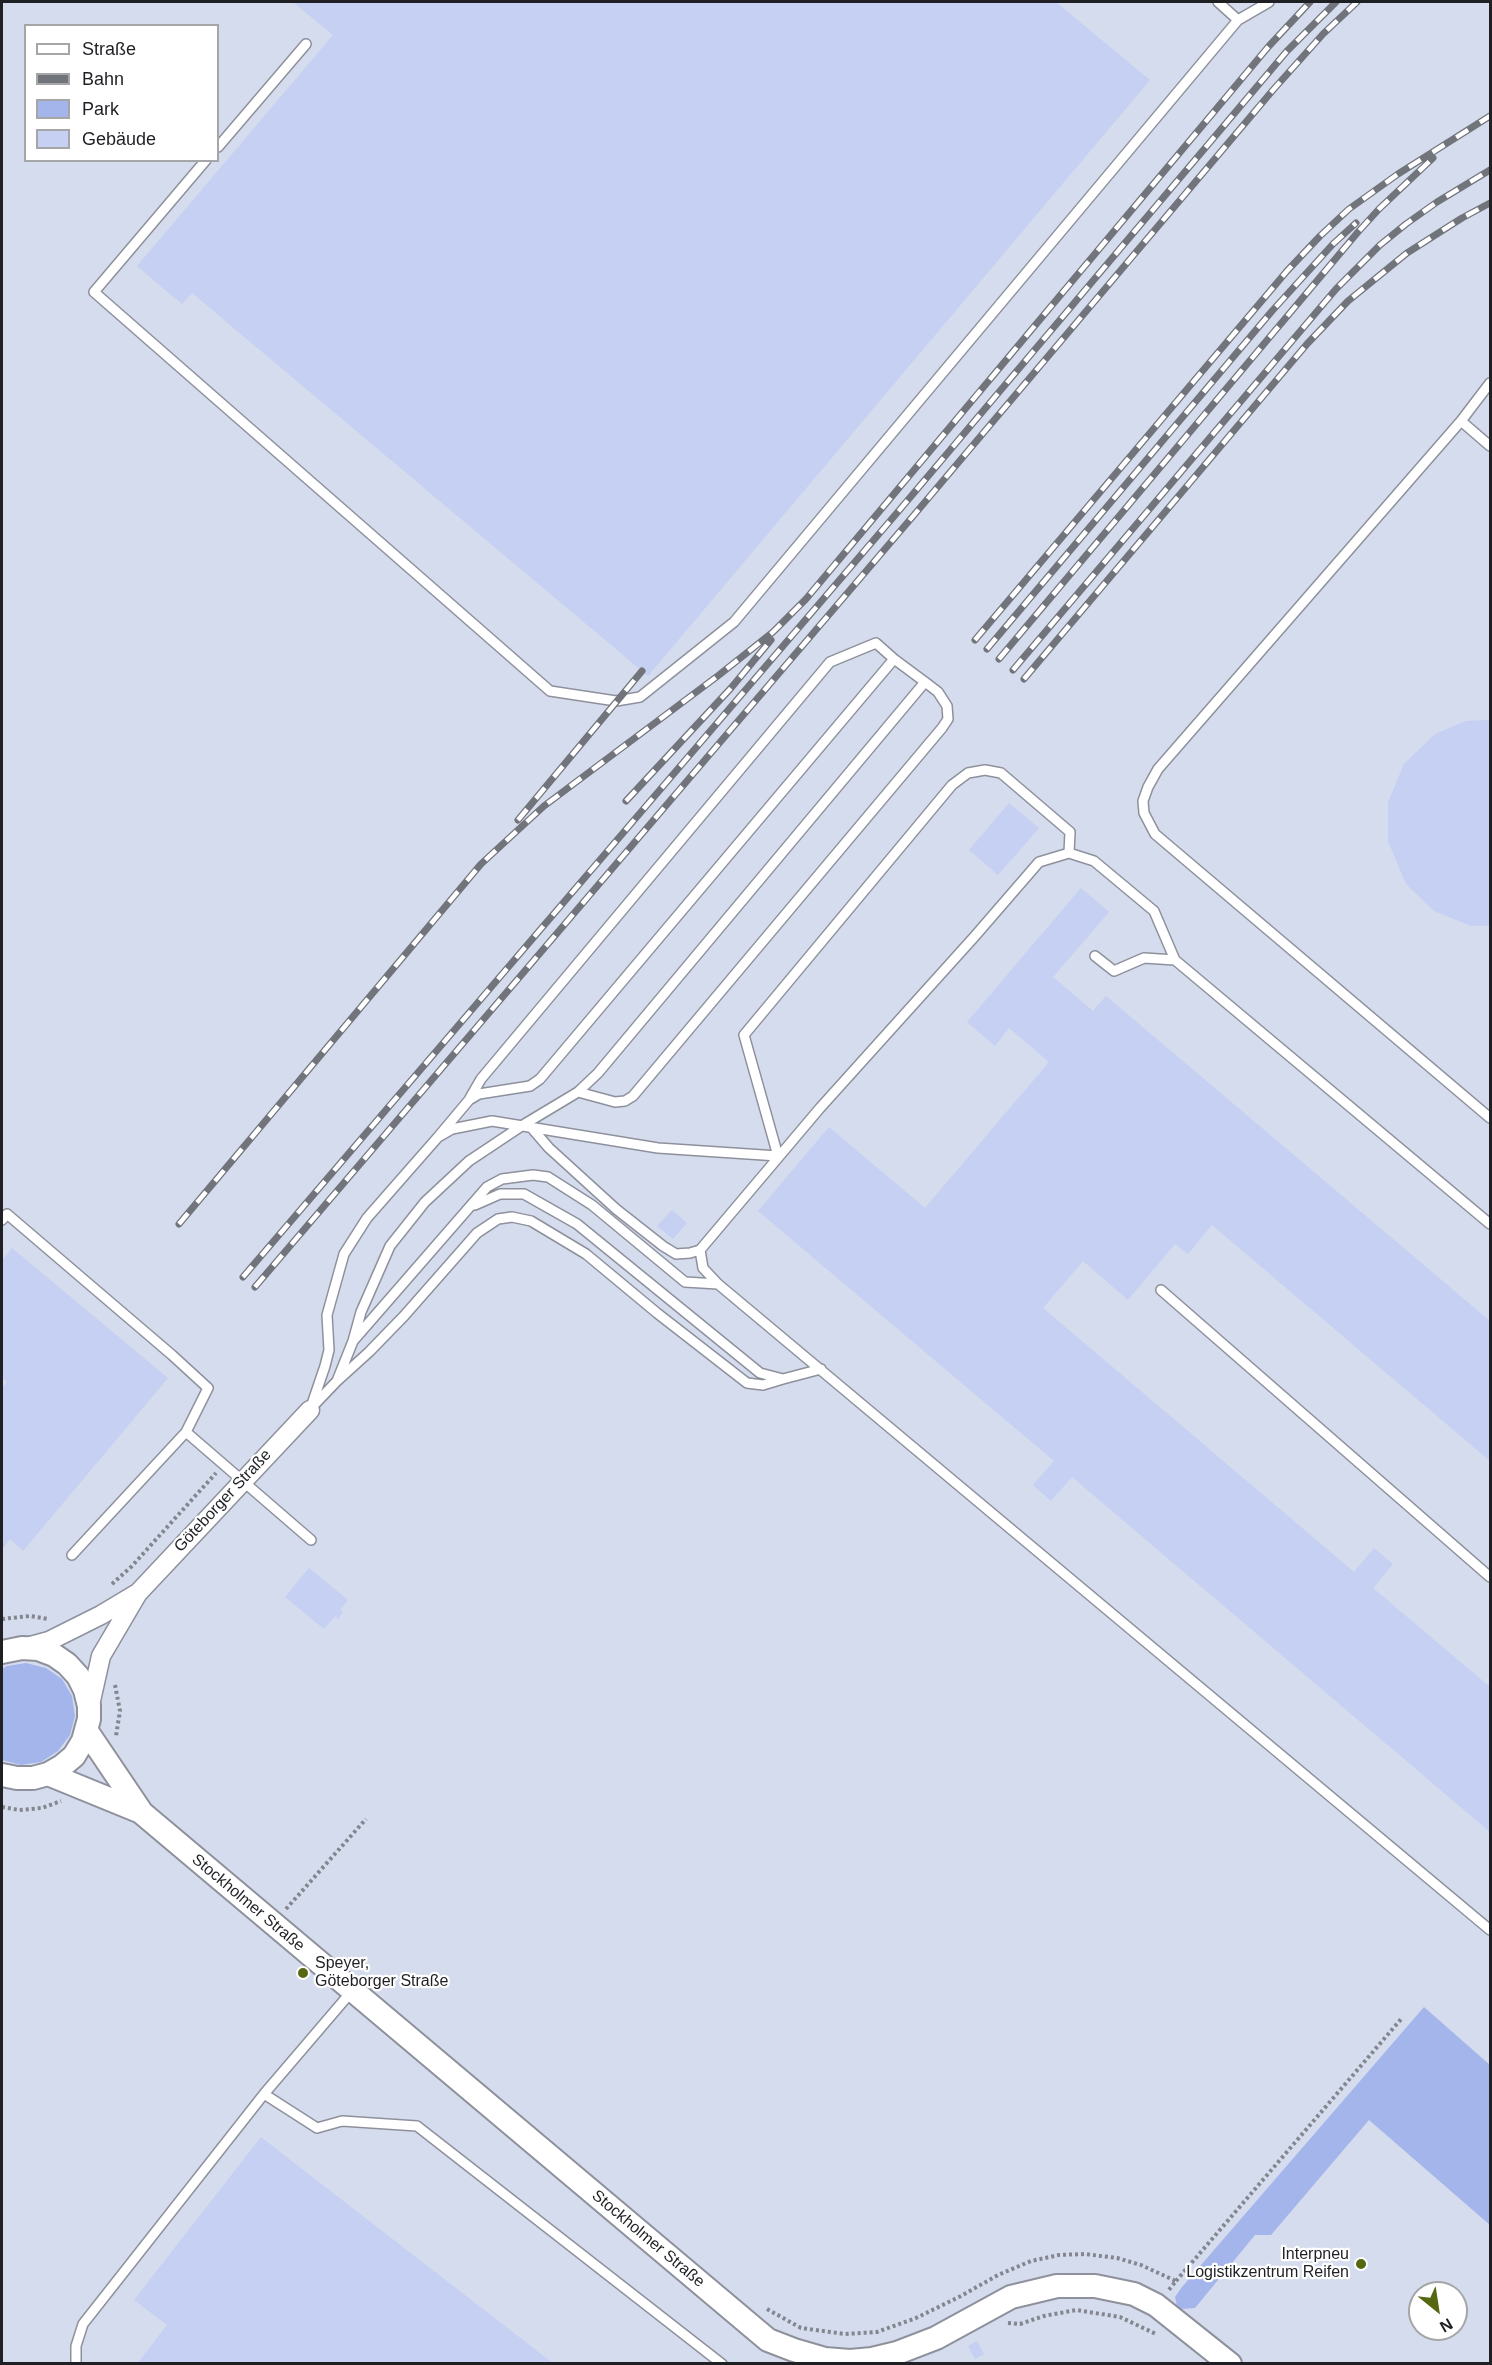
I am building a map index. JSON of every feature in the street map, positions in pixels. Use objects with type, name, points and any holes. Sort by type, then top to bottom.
[{"type":"street","name":"Göteborger Straße","points":[[89,1706],[101,1656],[138,1593],[309,1410]]},
{"type":"street","name":"Göteborger Straße","points":[[7,1651],[49,1641],[138,1593]]},
{"type":"street","name":"Stockholmer Straße","points":[[2,1775],[25,1778],[48,1774],[62,1766],[74,1756],[83,1741],[89,1706],[82,1683],[67,1664],[54,1655],[39,1650],[7,1651]]},
{"type":"street","name":"Stockholmer Straße","points":[[86,1730],[142,1813],[768,2340],[825,2359],[850,2361],[872,2359],[897,2353],[936,2337],[1011,2297],[1057,2286],[1095,2286],[1134,2294],[1156,2306],[1230,2364]]},
{"type":"street","name":"Stockholmer Straße","points":[[48,1774],[142,1813]]},
{"type":"lane","points":[[1218,2],[1238,20]]},
{"type":"lane","points":[[204,162],[94,292],[550,691],[616,701],[640,698],[734,622],[1238,20],[1269,2]]},
{"type":"lane","points":[[219,146],[306,44]]},
{"type":"lane","points":[[1491,383],[1461,421],[1158,770],[1143,801],[1144,813],[1155,834],[1491,1118]]},
{"type":"lane","points":[[1461,421],[1491,446]]},
{"type":"lane","points":[[309,1410],[326,1366],[329,1350],[327,1315],[344,1254],[367,1218],[469,1100],[481,1078],[830,662],[876,643],[938,692],[947,706],[948,719],[633,1096],[625,1101],[615,1102],[578,1092]]},
{"type":"lane","points":[[469,1100],[479,1094],[530,1086],[540,1079],[894,659]]},
{"type":"lane","points":[[337,1381],[353,1341],[361,1312],[390,1246],[410,1220],[432,1195],[469,1161],[578,1092],[598,1073],[925,682]]},
{"type":"lane","points":[[778,1156],[744,1035],[952,785],[968,773],[985,770],[1001,773],[1070,832],[1069,853]]},
{"type":"lane","points":[[526,1125],[616,1209],[663,1246],[676,1254],[700,1250],[778,1156],[1039,862],[1069,853],[1094,861],[1154,911],[1175,960],[1491,1224]]},
{"type":"lane","points":[[1095,956],[1114,971],[1144,958],[1175,960]]},
{"type":"lane","points":[[438,1137],[452,1129],[492,1121],[658,1148],[778,1156]]},
{"type":"lane","points":[[353,1341],[487,1187],[502,1179],[533,1175],[548,1177],[592,1205],[685,1282],[718,1284]]},
{"type":"lane","points":[[465,1212],[483,1200],[500,1194],[524,1194],[550,1207],[577,1224],[760,1373],[783,1379]]},
{"type":"lane","points":[[2,1221],[7,1214],[208,1388],[186,1432],[72,1555]]},
{"type":"lane","points":[[309,1410],[404,1316],[477,1233],[498,1219],[512,1217],[531,1221],[586,1254],[747,1383],[763,1385],[821,1370]]},
{"type":"lane","points":[[700,1250],[703,1268],[718,1284],[1491,1930]]},
{"type":"lane","points":[[1161,1290],[1491,1577]]},
{"type":"lane","points":[[186,1432],[311,1540]]},
{"type":"lane","points":[[76,2364],[76,2346],[83,2324],[264,2094],[352,1991]]},
{"type":"lane","points":[[264,2094],[317,2128],[342,2121],[417,2126],[722,2364]]},
{"type":"path","points":[[106,1588],[132,1566],[224,1466]]},
{"type":"path","points":[[49,1620],[58,1616]]},
{"type":"path","points":[[296,1898],[366,1819]]},
{"type":"path","points":[[279,1899],[297,1914]]},
{"type":"path","points":[[1176,2282],[1402,2018]]},
{"type":"path","points":[[765,2308],[801,2328],[845,2334],[877,2332],[916,2318],[972,2290],[1004,2322],[1020,2324],[1067,2311],[1104,2313],[1120,2317],[1157,2334]]},
{"type":"shaded area","points":[[2,2],[1490,2],[1490,2363],[2,2364]]},
{"type":"green space","points":[[26,1663],[46,1668],[62,1679],[72,1696],[75,1716],[70,1735],[58,1751],[41,1762],[21,1765],[2,1760],[2,1669]]},
{"type":"green space","points":[[1424,2007],[1490,2065],[1490,2225],[1369,2120],[1271,2235],[1255,2235],[1195,2308],[1182,2309],[1177,2306],[1175,2297],[1182,2287]]},
{"type":"building","points":[[293,2],[1056,2],[1150,80],[648,676],[192,293],[182,304],[137,266],[333,35]]},
{"type":"building","points":[[1490,720],[1490,926],[1471,926],[1434,911],[1406,884],[1388,841],[1388,802],[1404,764],[1435,734],[1466,721]]},
{"type":"building","points":[[1009,803],[1039,828],[998,875],[969,850]]},
{"type":"building","points":[[1081,888],[1109,912],[1053,977],[1093,1011],[1106,996],[1490,1321],[1490,1461],[1212,1225],[1188,1254],[1175,1244],[1128,1300],[1083,1261],[1043,1308],[1354,1572],[1374,1548],[1393,1564],[1373,1588],[1490,1687],[1490,1832],[1072,1477],[1051,1501],[1033,1485],[1054,1461],[758,1211],[829,1127],[925,1208],[1049,1062],[1009,1028],[995,1046],[967,1022]]},
{"type":"building","points":[[672,1210],[687,1223],[673,1239],[657,1226]]},
{"type":"building","points":[[12,1248],[168,1378],[23,1551],[10,1539],[2,1549],[2,1388],[7,1382],[2,1378],[2,1261]]},
{"type":"building","points":[[309,1568],[348,1600],[340,1610],[343,1612],[338,1619],[335,1616],[324,1629],[285,1597]]},
{"type":"building","points":[[261,2137],[554,2364],[137,2364],[167,2325],[134,2300]]},
{"type":"building","points":[[977,2341],[984,2354],[975,2359],[968,2346]]},
{"type":"railway","points":[[179,1224],[481,864],[544,806],[719,675],[773,632],[806,599],[1269,46],[1310,2]]},
{"type":"railway","points":[[243,1277],[902,507],[1287,51],[1336,2]]},
{"type":"railway","points":[[255,1287],[914,515],[1273,90],[1323,34],[1357,2]]},
{"type":"railway","points":[[975,640],[1287,271],[1320,236],[1349,209],[1398,174],[1490,116]]},
{"type":"railway","points":[[999,659],[1358,232],[1433,158]]},
{"type":"railway","points":[[1013,670],[1336,289],[1380,245],[1406,224],[1490,170]]},
{"type":"railway","points":[[1024,679],[1307,344],[1348,301],[1407,253],[1490,203]]},
{"type":"railway","points":[[987,649],[1272,311],[1333,244],[1356,223]]},
{"type":"railway","points":[[626,801],[731,688],[771,640]]},
{"type":"railway","points":[[518,820],[642,671]]},
{"type":"place","name":"Speyer, Göteborger Straße","points":[[303,1973]]},
{"type":"place","name":"Interpneu Logistikzentrum Reifen","points":[[1361,2264]]}]
